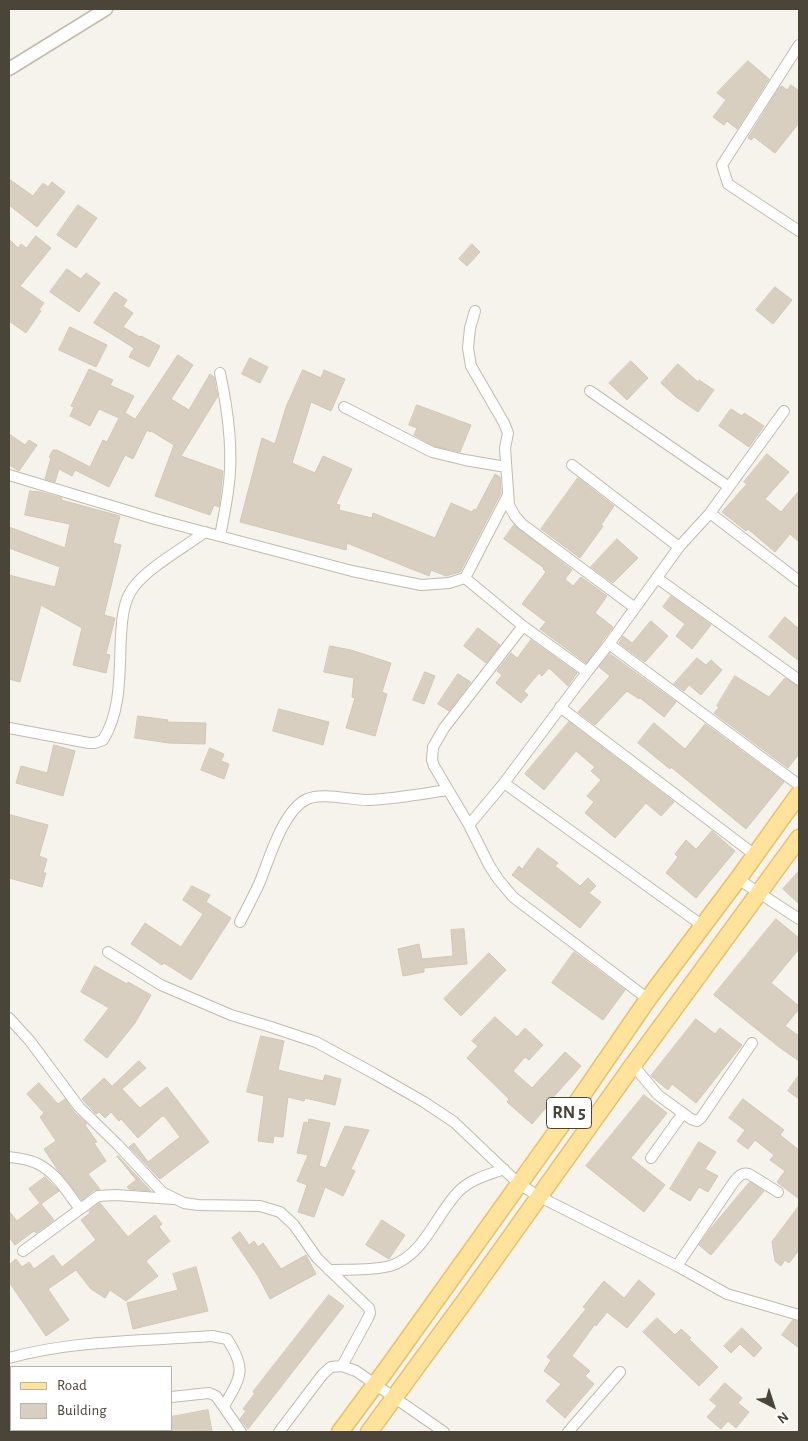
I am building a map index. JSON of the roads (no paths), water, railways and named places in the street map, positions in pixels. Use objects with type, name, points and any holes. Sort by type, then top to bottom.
[{"type":"main road","name":"RN 5","points":[[340,1432],[567,1117],[648,999],[799,794]]},
{"type":"main road","name":"RN 5","points":[[369,1432],[799,838]]},
{"type":"street","points":[[9,69],[106,9]]},
{"type":"street","points":[[799,45],[722,165],[728,184],[799,231]]},
{"type":"street","points":[[475,311],[470,328],[468,348],[470,366],[508,433],[505,448],[509,505],[522,524],[635,608]]},
{"type":"street","points":[[220,373],[228,412],[230,466],[220,536]]},
{"type":"street","points":[[590,391],[729,487]]},
{"type":"street","points":[[344,407],[432,452],[506,467]]},
{"type":"street","points":[[468,825],[504,783],[609,644],[679,547],[710,514],[784,411]]},
{"type":"street","points":[[572,465],[679,547]]},
{"type":"street","points":[[9,475],[74,496],[220,536],[352,571],[422,585],[449,583],[465,578],[508,495]]},
{"type":"street","points":[[710,514],[799,580]]},
{"type":"street","points":[[9,728],[89,743],[103,740],[114,716],[118,692],[125,602],[133,588],[144,577],[205,532]]},
{"type":"street","points":[[465,578],[523,626],[587,672]]},
{"type":"street","points":[[657,578],[799,680]]},
{"type":"street","points":[[523,626],[444,728],[432,747],[434,766],[498,880],[530,912],[648,999]]},
{"type":"street","points":[[609,644],[799,785]]},
{"type":"street","points":[[560,707],[754,855]]},
{"type":"street","points":[[504,783],[703,926]]},
{"type":"street","points":[[240,922],[258,887],[285,823],[292,811],[306,799],[321,797],[367,800],[405,797],[447,790]]},
{"type":"street","points":[[738,879],[799,919]]},
{"type":"street","points":[[108,952],[161,985],[231,1015],[271,1026],[316,1042],[424,1102],[454,1122],[518,1183],[538,1196],[677,1266],[727,1294],[799,1315]]},
{"type":"street","points":[[9,1018],[30,1041],[79,1107],[162,1192],[184,1203],[260,1206],[280,1212],[294,1224],[317,1258],[369,1308],[370,1313],[342,1366]]},
{"type":"street","points":[[633,1066],[658,1095],[694,1121],[699,1120],[727,1082],[752,1043]]},
{"type":"street","points":[[651,1158],[683,1113]]},
{"type":"street","points":[[9,1157],[37,1163],[48,1171],[58,1180],[80,1209]]},
{"type":"street","points":[[329,1270],[390,1266],[407,1258],[416,1250],[460,1190],[474,1180],[504,1169]]},
{"type":"street","points":[[677,1266],[740,1175],[744,1173],[749,1174],[778,1192]]},
{"type":"street","points":[[23,1251],[98,1196],[174,1199]]},
{"type":"street","points":[[10,1356],[89,1344],[220,1337],[227,1339],[234,1349],[239,1361],[240,1371],[238,1382],[224,1406]]},
{"type":"street","points":[[279,1432],[322,1374],[331,1367],[342,1366],[356,1371],[444,1432]]},
{"type":"street","points":[[568,1432],[620,1372]]},
{"type":"street","points":[[172,1397],[208,1393],[216,1396],[241,1432]]}]
